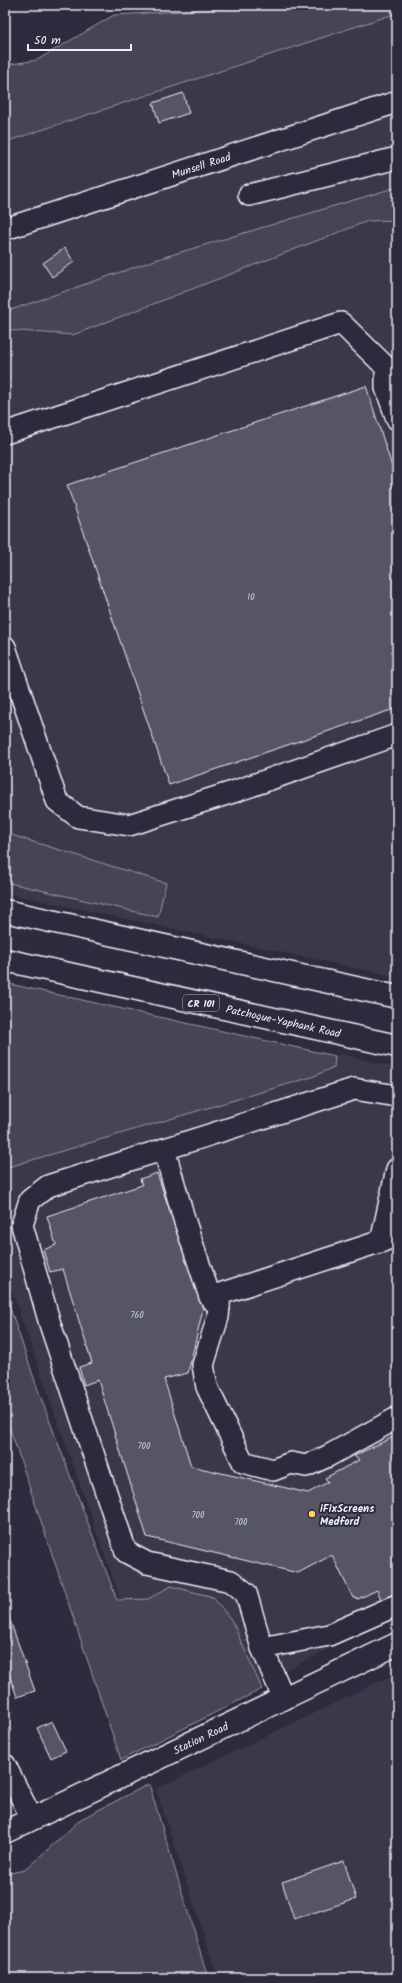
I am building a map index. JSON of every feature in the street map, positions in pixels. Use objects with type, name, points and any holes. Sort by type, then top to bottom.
[{"type":"main road","points":[[5,911],[397,997]]},
{"type":"main road","name":"Patchogue-Yaphank Road","points":[[5,960],[397,1046]]},
{"type":"main road","name":"Station Road","points":[[5,1832],[397,1644]]},
{"type":"street","name":"Munsell Road","points":[[5,229],[397,102]]},
{"type":"street","points":[[249,195],[397,158]]},
{"type":"street","points":[[5,433],[341,323],[392,366],[386,388],[396,412]]},
{"type":"street","points":[[5,647],[57,801],[78,817],[129,825],[236,791],[397,735]]},
{"type":"street","points":[[284,1699],[262,1648],[246,1593],[231,1581],[147,1563],[126,1552],[50,1324],[22,1225],[30,1200],[48,1186],[354,1089],[397,1096]]},
{"type":"street","points":[[164,1149],[185,1222],[210,1297],[219,1307]]},
{"type":"street","points":[[397,1169],[389,1239],[220,1294],[218,1317],[203,1365],[207,1387],[243,1462],[274,1470],[290,1463],[306,1466],[328,1456],[397,1418]]},
{"type":"street","points":[[262,1648],[329,1635],[397,1605]]},
{"type":"street","points":[[5,1765],[32,1819]]},
{"type":"shaded area","points":[[288,5],[397,5],[397,13],[5,142],[5,65],[37,60],[114,15]]},
{"type":"shaded area","points":[[397,13],[397,977],[5,893],[5,142]]},
{"type":"shaded area","points":[[397,187],[397,220],[368,221],[73,335],[5,330],[5,312],[161,258]]},
{"type":"shaded area","points":[[5,833],[166,883],[158,917],[5,882]]},
{"type":"shaded area","points":[[5,983],[335,1056],[334,1067],[312,1077],[5,1168]]},
{"type":"shaded area","points":[[341,1054],[397,1068],[397,1616],[166,1729],[5,1272],[5,1162]]},
{"type":"shaded area","points":[[5,1293],[38,1390],[117,1600],[148,1599],[171,1586],[213,1597],[232,1621],[262,1689],[121,1760],[5,1414]]},
{"type":"shaded area","points":[[397,1673],[397,1978],[218,1978],[156,1789]]},
{"type":"shaded area","points":[[149,1784],[208,1978],[5,1978],[5,1874],[25,1870],[81,1819]]},
{"type":"building","points":[[183,93],[189,113],[159,123],[153,103]]},
{"type":"building","points":[[65,248],[74,262],[52,277],[43,263]]},
{"type":"building","points":[[366,386],[397,482],[397,708],[169,785],[67,485]]},
{"type":"building","points":[[157,1173],[203,1309],[188,1373],[164,1379],[191,1466],[308,1493],[328,1482],[325,1478],[359,1460],[354,1456],[397,1435],[397,1593],[381,1599],[377,1590],[358,1599],[353,1598],[332,1555],[298,1573],[147,1537],[98,1380],[84,1385],[79,1367],[92,1363],[63,1269],[50,1272],[43,1250],[56,1245],[47,1216],[142,1185],[140,1179]]},
{"type":"building","points":[[5,1612],[7,1612],[35,1691],[17,1697],[5,1662]]},
{"type":"building","points":[[52,1721],[66,1751],[51,1758],[37,1728]]},
{"type":"building","points":[[344,1861],[356,1899],[294,1919],[282,1882]]},
{"type":"place","name":"iFixScreens Medford","points":[[312,1514]]}]
